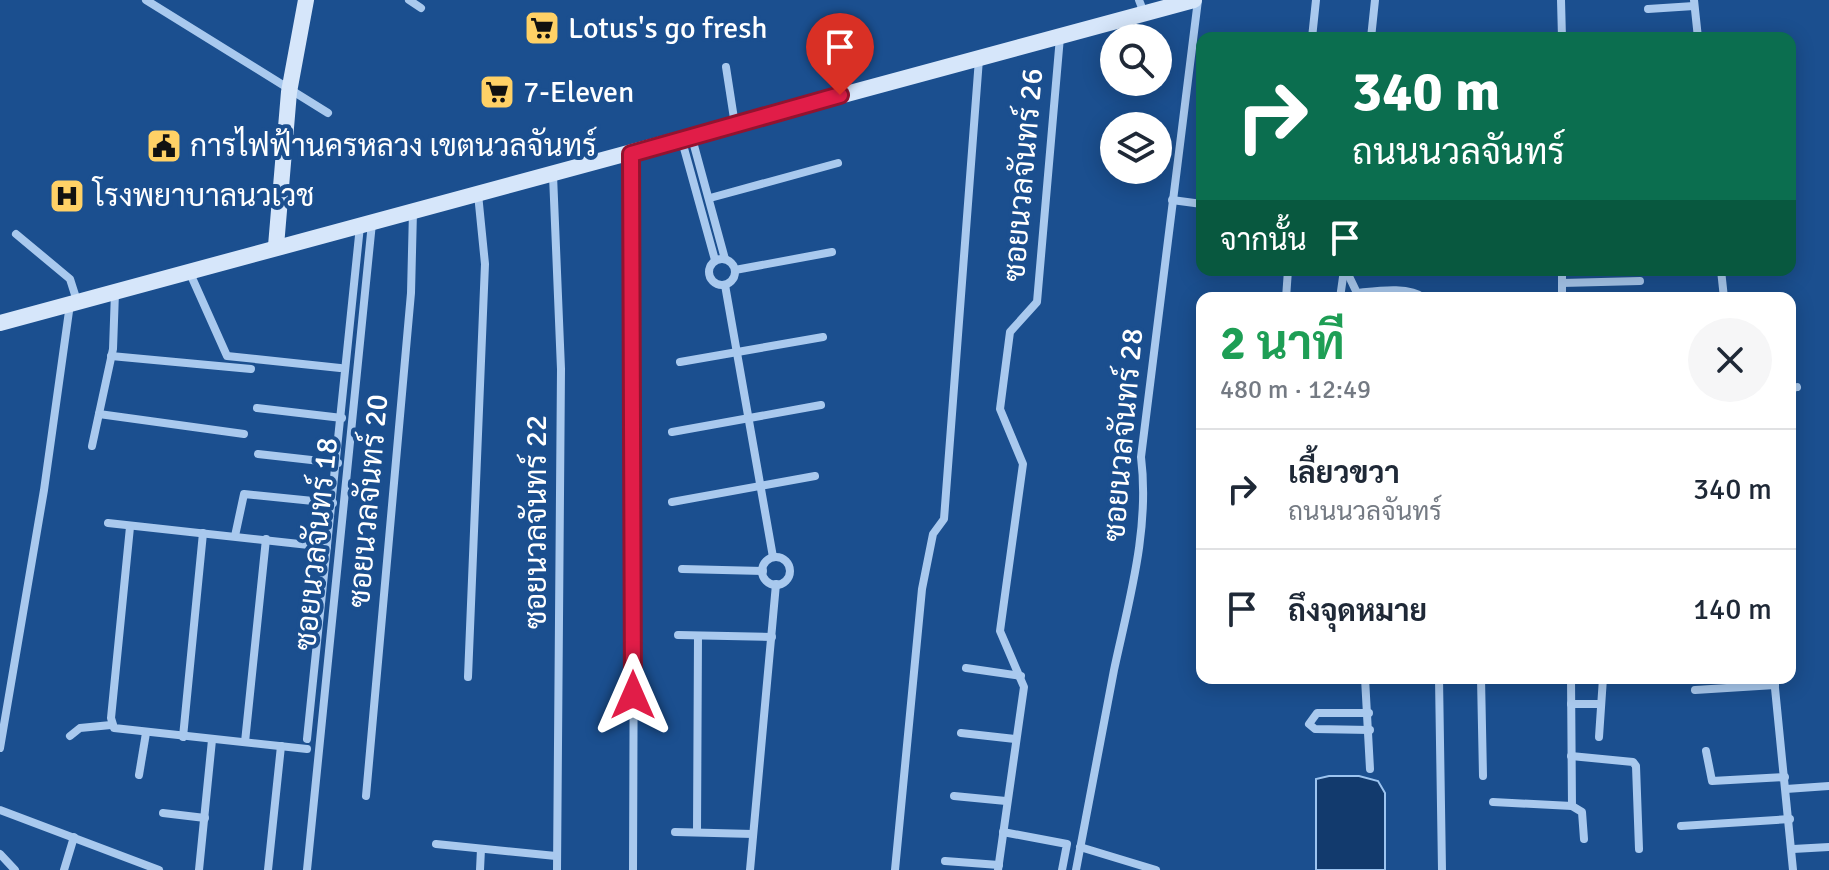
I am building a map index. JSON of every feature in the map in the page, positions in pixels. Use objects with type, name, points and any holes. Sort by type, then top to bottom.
[{"type":"main road","points":[[276,246],[289,92],[306,0]]},
{"type":"main road","points":[[0,323],[276,246],[553,175],[979,59],[1060,36],[1141,7],[1196,0]]},
{"type":"street","points":[[146,0],[289,92],[328,113]]},
{"type":"street","points":[[409,0],[421,8]]},
{"type":"street","name":"ซอยนวลจันทร์ 28","points":[[1076,870],[1132,591],[1141,531],[1145,489],[1141,457],[1196,0]]},
{"type":"street","points":[[1313,32],[1316,0]]},
{"type":"street","points":[[1372,32],[1375,0]]},
{"type":"street","points":[[1561,0],[1562,32]]},
{"type":"street","points":[[1648,9],[1694,3],[1697,32]]},
{"type":"street","name":"ซอยนวลจันทร์ 26","points":[[999,868],[1024,687],[1000,631],[1023,464],[1000,409],[1010,332],[1037,302],[1060,36]]},
{"type":"street","points":[[895,870],[922,589],[933,534],[944,519],[979,59]]},
{"type":"street","points":[[726,67],[735,126]]},
{"type":"street","points":[[687,139],[710,198],[720,260],[710,276],[715,282],[725,285]]},
{"type":"street","points":[[687,139],[720,260],[735,270],[832,252]]},
{"type":"street","points":[[631,154],[635,321],[633,870]]},
{"type":"street","points":[[710,198],[838,163]]},
{"type":"street","name":"ซอยนวลจันทร์ 22","points":[[553,175],[561,369],[557,870]]},
{"type":"street","points":[[468,677],[485,280],[478,194]]},
{"type":"street","points":[[1172,200],[1196,203]]},
{"type":"street","name":"ซอยนวลจันทร์ 20","points":[[366,796],[411,293],[413,211]]},
{"type":"street","points":[[70,736],[80,728],[111,725],[119,731],[281,746],[307,744],[366,224]]},
{"type":"street","name":"ซอยนวลจันทร์ 18","points":[[307,870],[366,224]]},
{"type":"street","points":[[0,748],[73,302],[70,279],[16,234]]},
{"type":"street","points":[[189,270],[227,356],[340,368]]},
{"type":"street","points":[[725,285],[734,279],[735,270]]},
{"type":"street","points":[[1562,276],[1562,292]]},
{"type":"street","points":[[1562,283],[1640,281]]},
{"type":"street","points":[[725,285],[773,557]]},
{"type":"street","points":[[92,446],[116,324],[114,291]]},
{"type":"street","points":[[1379,292],[1402,292]]},
{"type":"street","points":[[680,362],[823,337]]},
{"type":"street","points":[[111,356],[251,369]]},
{"type":"street","points":[[672,432],[821,405]]},
{"type":"street","points":[[257,408],[342,418]]},
{"type":"street","points":[[99,414],[244,434]]},
{"type":"street","points":[[258,454],[338,463]]},
{"type":"street","points":[[672,502],[815,476]]},
{"type":"street","points":[[235,536],[244,494],[333,503]]},
{"type":"street","points":[[108,523],[327,547]]},
{"type":"street","points":[[111,725],[130,527]]},
{"type":"street","points":[[183,737],[203,533]]},
{"type":"street","points":[[245,742],[266,539]]},
{"type":"street","points":[[773,557],[786,560],[790,569],[788,578],[776,584],[766,580],[763,571],[765,562],[773,557]]},
{"type":"street","points":[[682,569],[763,571]]},
{"type":"street","points":[[750,870],[776,584]]},
{"type":"street","points":[[319,621],[332,622]]},
{"type":"street","points":[[678,635],[772,637]]},
{"type":"street","points":[[697,832],[698,636]]},
{"type":"street","points":[[966,668],[1021,676]]},
{"type":"street","points":[[1366,684],[1370,769]]},
{"type":"street","points":[[1439,684],[1442,870]]},
{"type":"street","points":[[1481,684],[1483,776]]},
{"type":"street","points":[[1571,684],[1572,806]]},
{"type":"street","points":[[1599,737],[1603,684]]},
{"type":"street","points":[[1695,690],[1748,684]]},
{"type":"street","points":[[1775,684],[1793,870]]},
{"type":"street","points":[[1571,704],[1601,704]]},
{"type":"street","points":[[1369,713],[1317,713],[1309,724],[1315,729],[1370,730]]},
{"type":"street","points":[[139,775],[146,733]]},
{"type":"street","points":[[961,733],[1015,739]]},
{"type":"street","points":[[199,870],[212,740]]},
{"type":"street","points":[[268,870],[281,746]]},
{"type":"street","points":[[1706,751],[1712,781],[1785,777]]},
{"type":"street","points":[[1571,756],[1633,762],[1636,766],[1639,849]]},
{"type":"street","points":[[1786,789],[1829,786]]},
{"type":"street","points":[[954,796],[1006,801]]},
{"type":"street","points":[[1493,802],[1572,806],[1582,812],[1584,839]]},
{"type":"street","points":[[0,810],[159,870]]},
{"type":"street","points":[[163,813],[205,818]]},
{"type":"street","points":[[1681,826],[1790,819]]},
{"type":"street","points":[[675,832],[753,834]]},
{"type":"street","points":[[1003,832],[1067,844],[1062,870]]},
{"type":"street","points":[[64,870],[74,837]]},
{"type":"street","points":[[436,844],[556,856]]},
{"type":"street","points":[[1080,847],[1156,870]]},
{"type":"street","points":[[1793,849],[1829,847]]},
{"type":"street","points":[[480,870],[481,849]]},
{"type":"street","points":[[0,854],[15,870]]},
{"type":"street","points":[[945,861],[999,868]]},
{"type":"water","points":[[1359,776],[1378,781],[1385,793],[1385,870],[1316,870],[1316,779]]},
{"type":"place","name":"Lotus's go fresh","points":[[542,28]]},
{"type":"place","name":"7-Eleven","points":[[497,92]]},
{"type":"place","name":"การไฟฟ้านครหลวง เขตนวลจันทร์","points":[[164,146]]},
{"type":"place","name":"โรงพยาบาลนวเวช","points":[[67,196]]},
{"type":"route","points":[[633,695],[635,321],[631,154],[840,95]]}]
